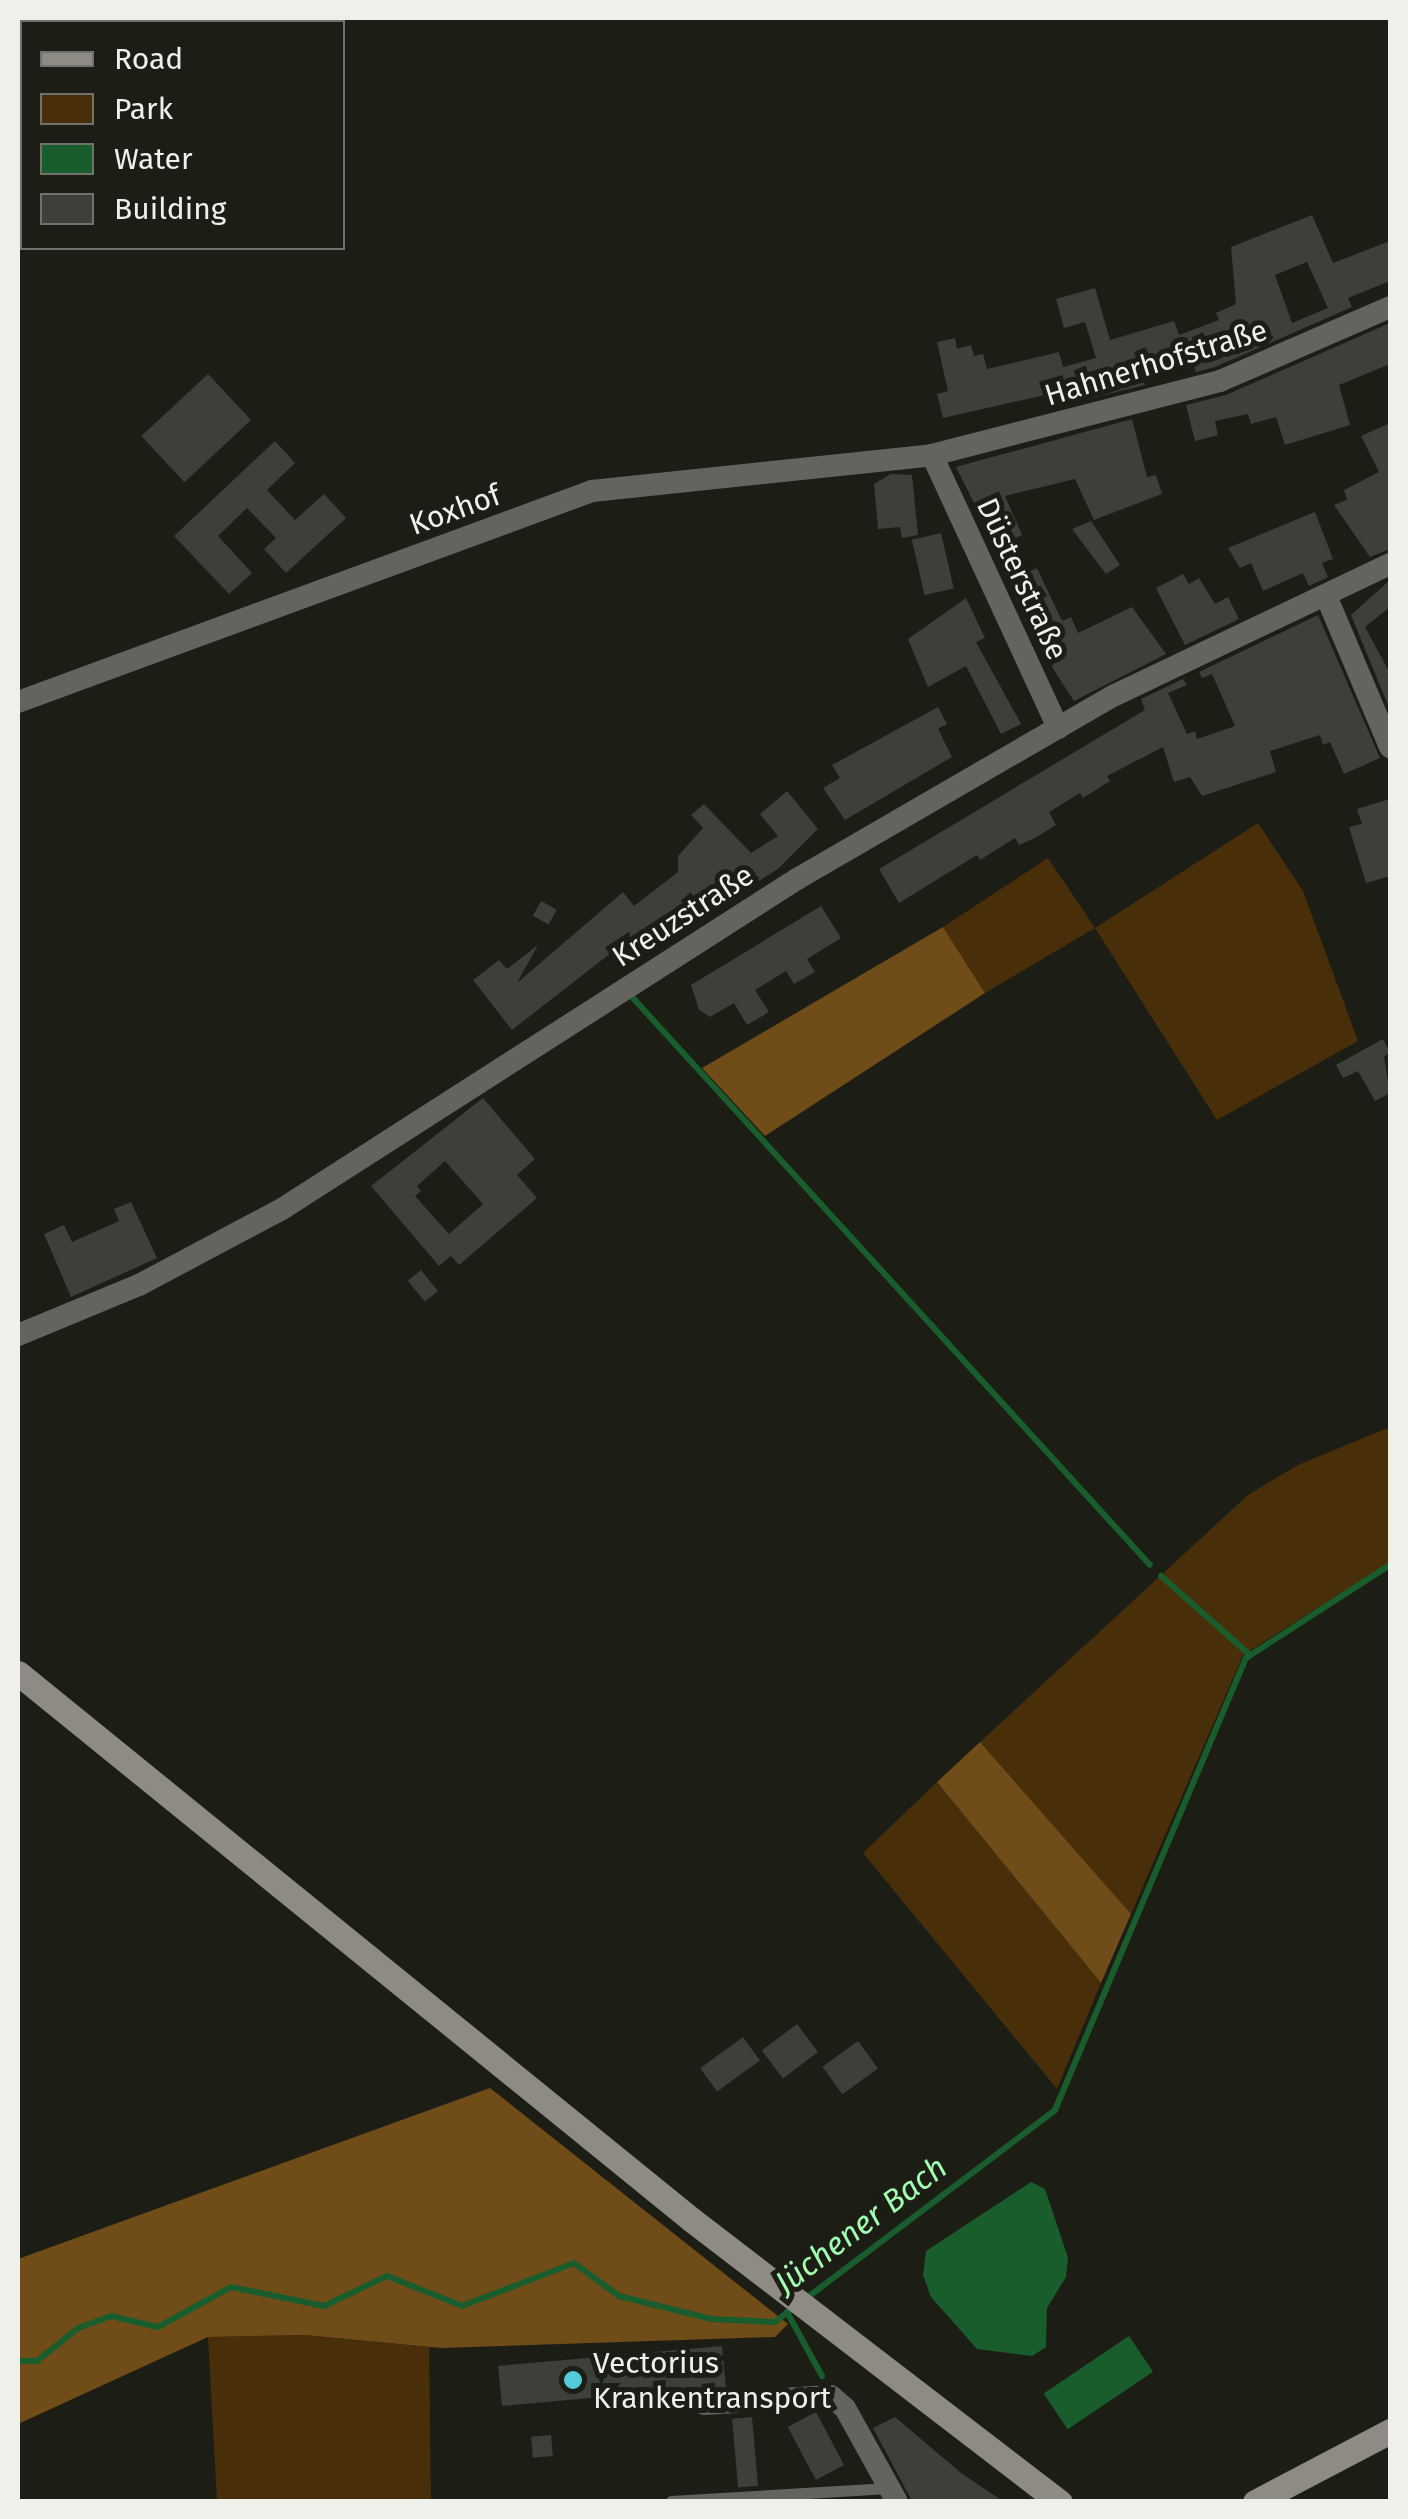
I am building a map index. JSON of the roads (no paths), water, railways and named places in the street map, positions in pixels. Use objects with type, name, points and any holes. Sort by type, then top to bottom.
[{"type":"main road","points":[[18,1673],[770,2281],[1060,2502]]},
{"type":"main road","points":[[1255,2502],[1390,2431]]},
{"type":"street","name":"Hahnerhofstraße","points":[[932,455],[1220,381],[1390,307]]},
{"type":"street","name":"Koxhof","points":[[18,702],[592,492],[932,455]]},
{"type":"street","name":"Düsterstraße","points":[[932,455],[1058,728]]},
{"type":"street","name":"Kreuzstraße","points":[[18,1335],[104,1301],[270,1216],[797,879],[1201,650],[1327,598],[1390,564]]},
{"type":"street","points":[[1327,598],[1390,747]]},
{"type":"street","points":[[704,2404],[831,2396],[846,2408],[887,2491]]},
{"type":"lane","points":[[672,2500],[887,2491]]},
{"type":"water","points":[[1031,2182],[1045,2189],[1068,2258],[1066,2277],[1047,2308],[1046,2347],[1032,2356],[977,2349],[931,2297],[923,2275],[926,2251]]},
{"type":"water","points":[[1129,2336],[1153,2372],[1068,2429],[1044,2394]]},
{"type":"waterway","points":[[633,998],[1150,1565]]},
{"type":"waterway","name":"Jüchener Bach","points":[[804,2300],[1055,2110],[1246,1658],[1390,1565]]},
{"type":"waterway","points":[[1161,1576],[1250,1655]]},
{"type":"waterway","name":"Jüchener Bach","points":[[18,2361],[37,2361],[78,2328],[111,2316],[158,2327],[231,2287],[324,2306],[387,2276],[462,2306],[574,2263],[619,2296],[711,2319],[775,2322],[794,2307]]},
{"type":"waterway","points":[[787,2312],[822,2376]]},
{"type":"place","name":"Vectorius Krankentransport","points":[[573,2380]]}]
